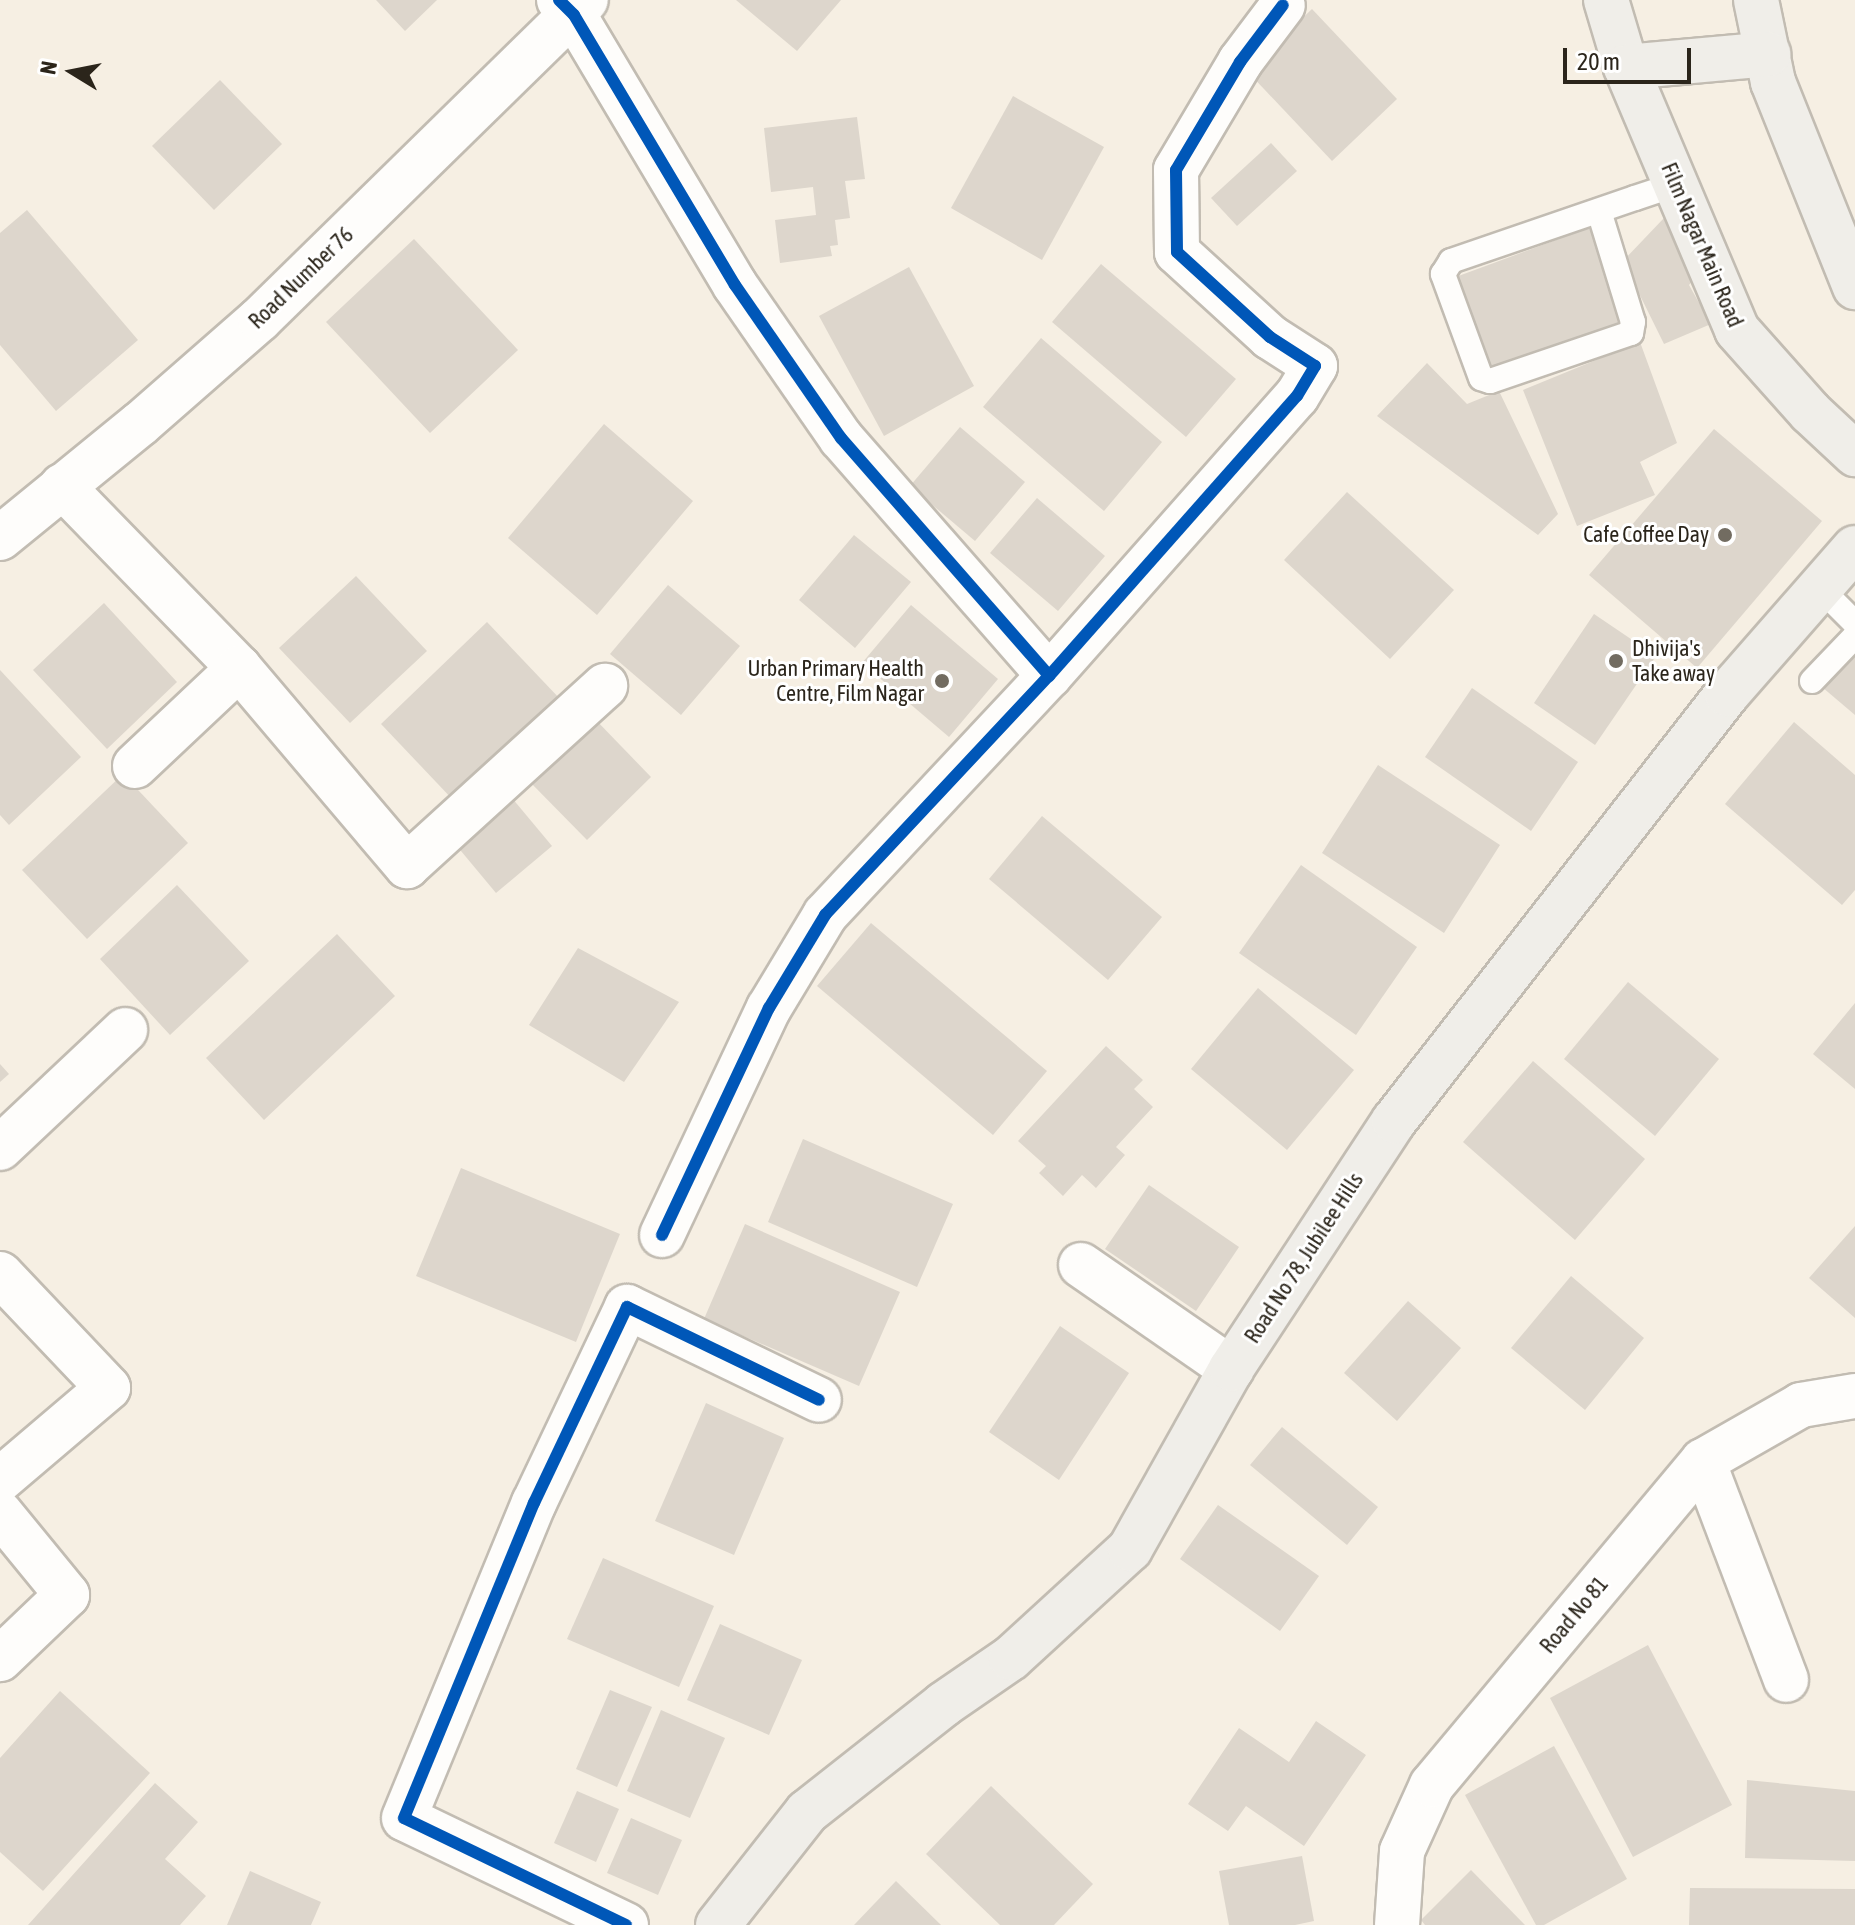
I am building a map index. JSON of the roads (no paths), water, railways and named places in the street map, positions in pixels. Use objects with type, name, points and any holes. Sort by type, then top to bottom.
[{"type":"main road","name":"Film Nagar Main Road","points":[[1606,0],[1626,67],[1737,330],[1810,412],[1855,454]]},
{"type":"main road","points":[[1756,0],[1781,106],[1855,287]]},
{"type":"main road","points":[[1626,67],[1768,54]]},
{"type":"main road","name":"Road No 78, Jubilee Hills","points":[[718,1925],[807,1812],[944,1704],[1011,1658],[1130,1549],[1231,1369],[1394,1121],[1727,694],[1855,548]]},
{"type":"street","points":[[573,5],[735,285],[841,438],[1049,676]]},
{"type":"street","name":"Road Number 76","points":[[0,538],[140,424],[260,319],[573,5]]},
{"type":"street","points":[[662,1235],[769,1008],[825,915],[1049,676],[1297,396],[1315,366],[1270,337],[1177,252],[1176,170],[1240,62],[1283,5]]},
{"type":"street","points":[[62,486],[239,668],[407,866],[605,686]]},
{"type":"street","points":[[135,766],[239,668]]},
{"type":"street","points":[[0,1148],[125,1030]]},
{"type":"street","points":[[1081,1265],[1231,1369]]},
{"type":"street","points":[[0,1274],[108,1388],[0,1480]]},
{"type":"street","points":[[626,1925],[404,1818],[534,1503],[627,1307],[819,1400]]},
{"type":"street","name":"Road No 81","points":[[1397,1925],[1402,1851],[1432,1785],[1703,1461],[1801,1405],[1855,1396]]},
{"type":"street","points":[[1703,1461],[1786,1680]]},
{"type":"street","points":[[0,1513],[67,1595],[0,1659]]},
{"type":"lane","points":[[1599,211],[1633,322],[1631,333],[1490,381],[1481,378],[1444,280],[1446,266],[1451,261],[1677,184]]},
{"type":"lane","points":[[1820,588],[1855,623]]},
{"type":"lane","points":[[1812,681],[1855,636]]},
{"type":"place","name":"Cafe Coffee Day","points":[[1725,535]]},
{"type":"place","name":"Dhivija's Take away","points":[[1616,661]]},
{"type":"place","name":"Urban Primary Health Centre, Film Nagar","points":[[942,681]]}]
